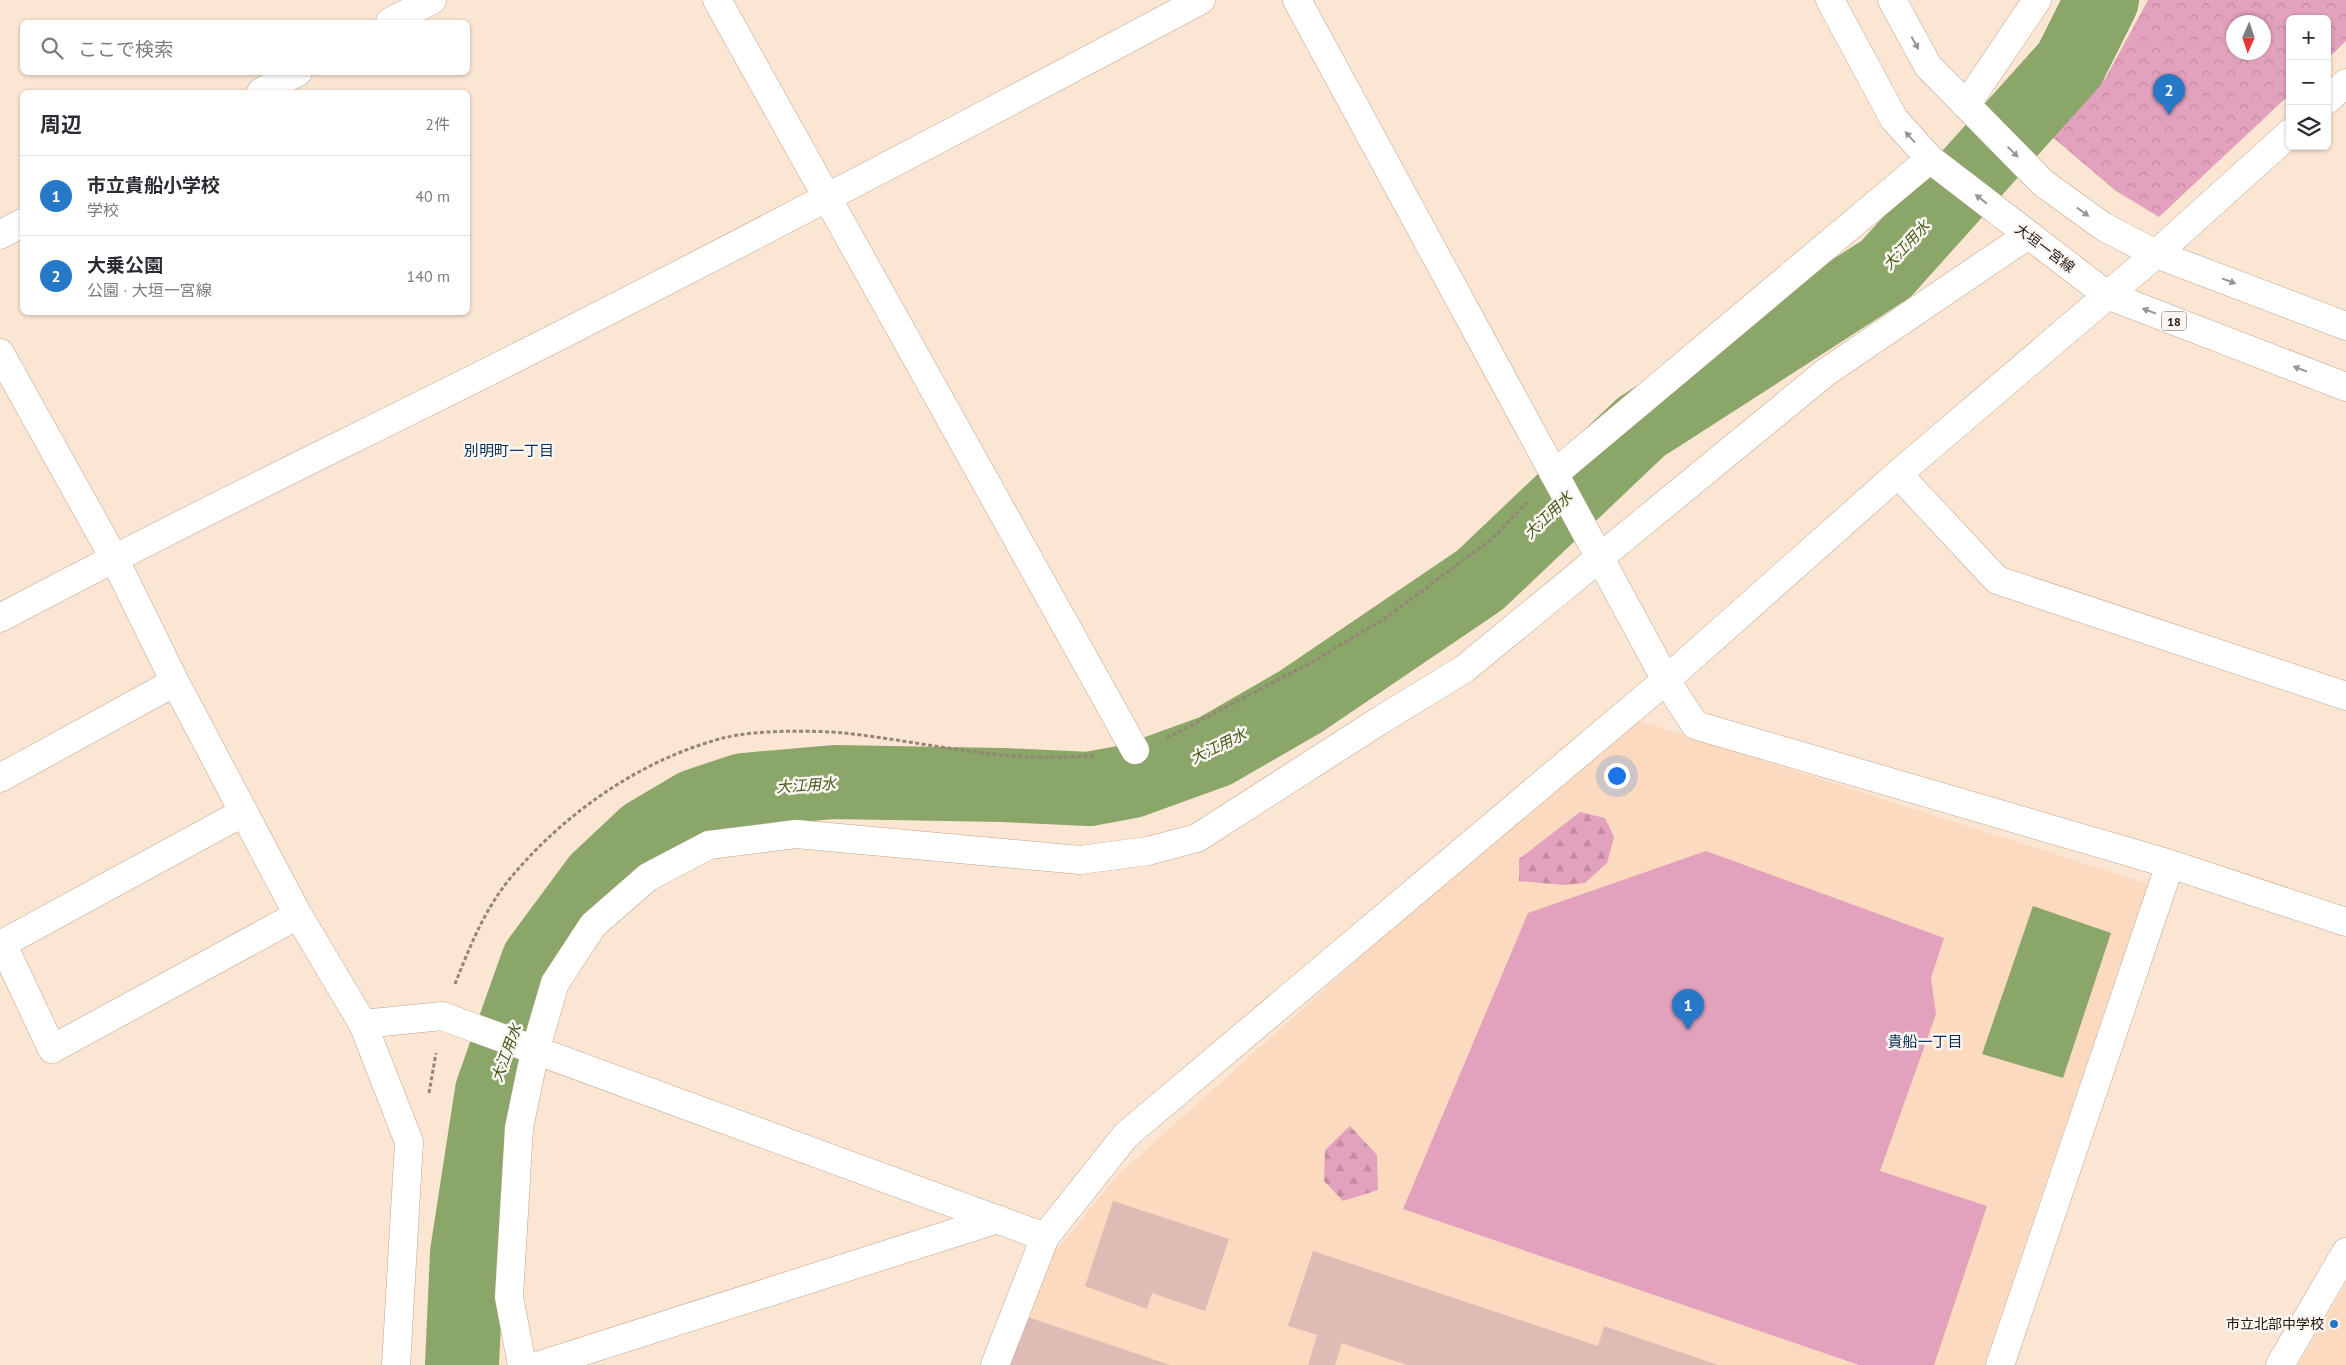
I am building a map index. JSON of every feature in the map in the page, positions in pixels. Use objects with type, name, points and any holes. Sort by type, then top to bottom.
[{"type":"street","points":[[394,20],[432,0]]},
{"type":"street","points":[[717,0],[1135,750]]},
{"type":"street","points":[[0,618],[114,558],[827,199],[1200,0]]},
{"type":"street","points":[[1297,0],[1666,680],[1695,725],[2170,864],[2346,922]]},
{"type":"street","name":"大垣一宮線","points":[[1830,0],[1894,119],[1937,165],[2107,295],[2346,386]]},
{"type":"street","points":[[1892,0],[1928,66],[2043,183],[2104,227],[2156,254],[2346,326]]},
{"type":"street","points":[[1974,113],[2037,0]]},
{"type":"street","points":[[266,90],[293,75]]},
{"type":"street","points":[[2331,96],[2346,83]]},
{"type":"street","points":[[995,1365],[1045,1237],[1126,1135],[1666,680],[1898,474],[2156,254],[2286,137]]},
{"type":"street","points":[[1557,480],[1937,165]]},
{"type":"street","points":[[0,235],[20,224]]},
{"type":"street","points":[[522,1365],[508,1297],[519,1128],[532,1050],[555,982],[593,925],[648,878],[709,845],[796,834],[1080,860],[1148,851],[1197,838],[1379,721],[1464,669],[1597,553],[1826,372],[2023,231]]},
{"type":"street","points":[[0,353],[114,558],[175,682],[298,916],[363,1024],[409,1142],[396,1365]]},
{"type":"street","points":[[1898,474],[1997,580],[2346,696]]},
{"type":"street","points":[[0,778],[175,682]]},
{"type":"street","points":[[244,812],[1,944],[52,1049],[298,916]]},
{"type":"street","points":[[2000,1365],[2170,864]]},
{"type":"street","points":[[363,1024],[450,1020],[1045,1237]]},
{"type":"street","points":[[540,1365],[998,1219]]},
{"type":"street","points":[[2280,1365],[2346,1252]]},
{"type":"path","points":[[450,1020],[476,931],[513,875],[561,826],[610,790],[662,759],[724,738],[772,733],[842,733],[1040,758],[1135,750],[1179,733],[1312,662],[1387,617],[1493,538],[1557,480]]},
{"type":"shaded area","points":[[1627,717],[2148,884],[1984,1365],[990,1365],[1029,1284],[1116,1177]]},
{"type":"shaded area","points":[[2033,906],[2111,933],[2063,1078],[1982,1054]]},
{"type":"shaded area","name":"市立北部中学校","points":[[2346,1284],[2346,1365],[2298,1365]]},
{"type":"green space","points":[[2148,0],[2346,0],[2346,41],[2331,55],[2331,15],[2286,15],[2286,98],[2159,217],[2116,191],[2050,135],[2105,79]]},
{"type":"green space","points":[[1580,812],[1605,818],[1614,837],[1607,863],[1585,883],[1564,885],[1519,881],[1519,859]]},
{"type":"green space","points":[[1706,851],[1944,938],[1931,978],[1936,1014],[1880,1171],[1987,1206],[1934,1365],[1859,1365],[1403,1209],[1528,913]]},
{"type":"green space","points":[[1350,1126],[1377,1155],[1378,1190],[1343,1201],[1324,1181],[1325,1150]]},
{"type":"building","points":[[1113,1201],[1229,1239],[1205,1311],[1152,1293],[1147,1309],[1085,1286]]},
{"type":"building","points":[[1313,1251],[1598,1346],[1604,1326],[1718,1365],[1407,1365],[1342,1343],[1335,1365],[1308,1365],[1317,1335],[1288,1326]]},
{"type":"building","points":[[1022,1315],[1170,1365],[1005,1365]]},
{"type":"waterway","name":"大江用水","points":[[462,1365],[467,1253],[492,1091],[538,961],[598,880],[646,835],[695,806],[743,790],[834,782],[1003,785],[1089,789],[1132,781],[1215,751],[1300,702],[1480,580],[1641,427],[1886,269],[2070,64],[2102,0]]},
{"type":"place","name":"大乗公園","points":[[2169,115]]},
{"type":"place","name":"市立貴船小学校","points":[[1688,1030]]},
{"type":"place","name":"市立北部中学校","points":[[2334,1324]]},
{"type":"district","name":"別明町一丁目","points":[[509,450]]},
{"type":"district","name":"貴船一丁目","points":[[1925,1041]]}]
